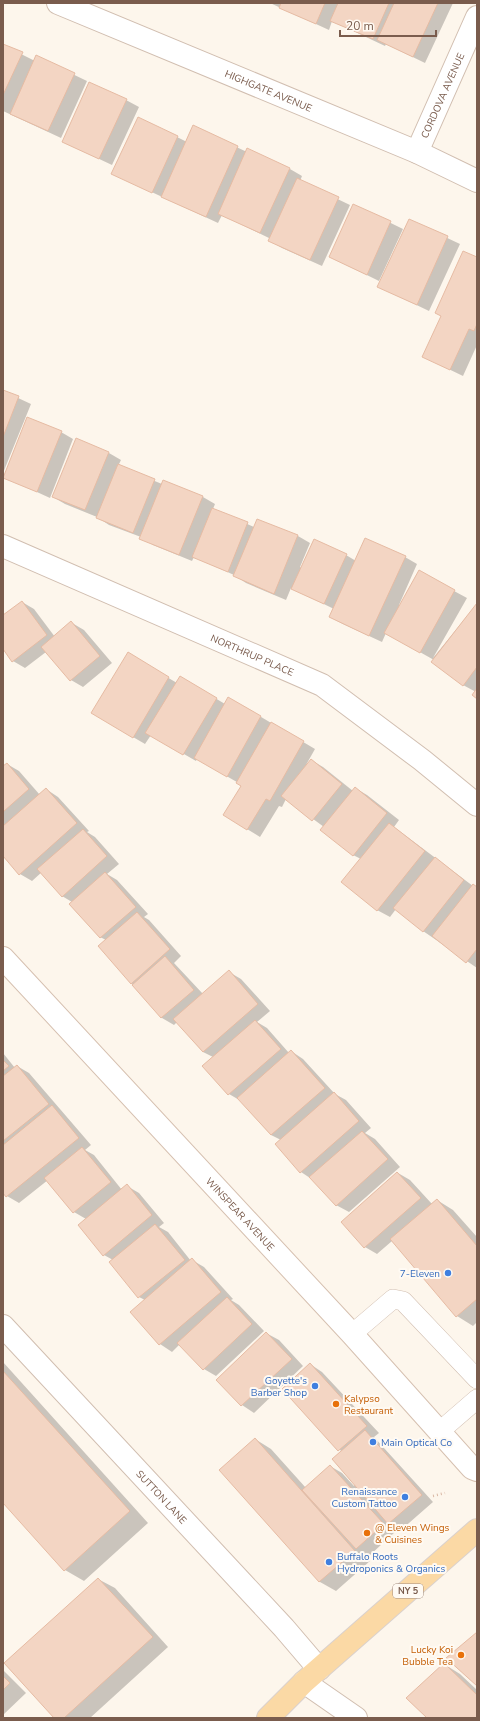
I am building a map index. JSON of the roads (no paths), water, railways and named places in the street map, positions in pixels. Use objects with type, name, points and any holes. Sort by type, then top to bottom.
[{"type":"main road","name":"NY 5","points":[[268,1718],[312,1675],[477,1530]]},
{"type":"street","name":"HIGHGATE AVENUE","points":[[58,3],[417,152],[477,181]]},
{"type":"street","name":"CORDOVA AVENUE","points":[[417,152],[477,17]]},
{"type":"street","name":"NORTHRUP PLACE","points":[[3,546],[322,685],[422,760],[477,805]]},
{"type":"street","name":"WINSPEAR AVENUE","points":[[3,958],[352,1334],[472,1468],[477,1470]]},
{"type":"street","name":"SUTTON LANE","points":[[3,1326],[284,1628],[312,1675],[356,1718]]},
{"type":"lane","points":[[352,1334],[393,1299],[403,1301],[477,1379]]},
{"type":"lane","points":[[440,1431],[477,1399]]},
{"type":"place","name":"7-Eleven","points":[[448,1273]]},
{"type":"place","name":"Goyette's Barber Shop","points":[[315,1386]]},
{"type":"place","name":"Kalypso Restaurant","points":[[336,1404]]},
{"type":"place","name":"Main Optical Co","points":[[373,1442]]},
{"type":"place","name":"Renaissance Custom Tattoo","points":[[405,1497]]},
{"type":"place","name":"@ Eleven Wings & Cuisines","points":[[367,1533]]},
{"type":"place","name":"Buffalo Roots Hydroponics & Organics","points":[[329,1562]]},
{"type":"place","name":"Lucky Koi Bubble Tea","points":[[461,1655]]}]
